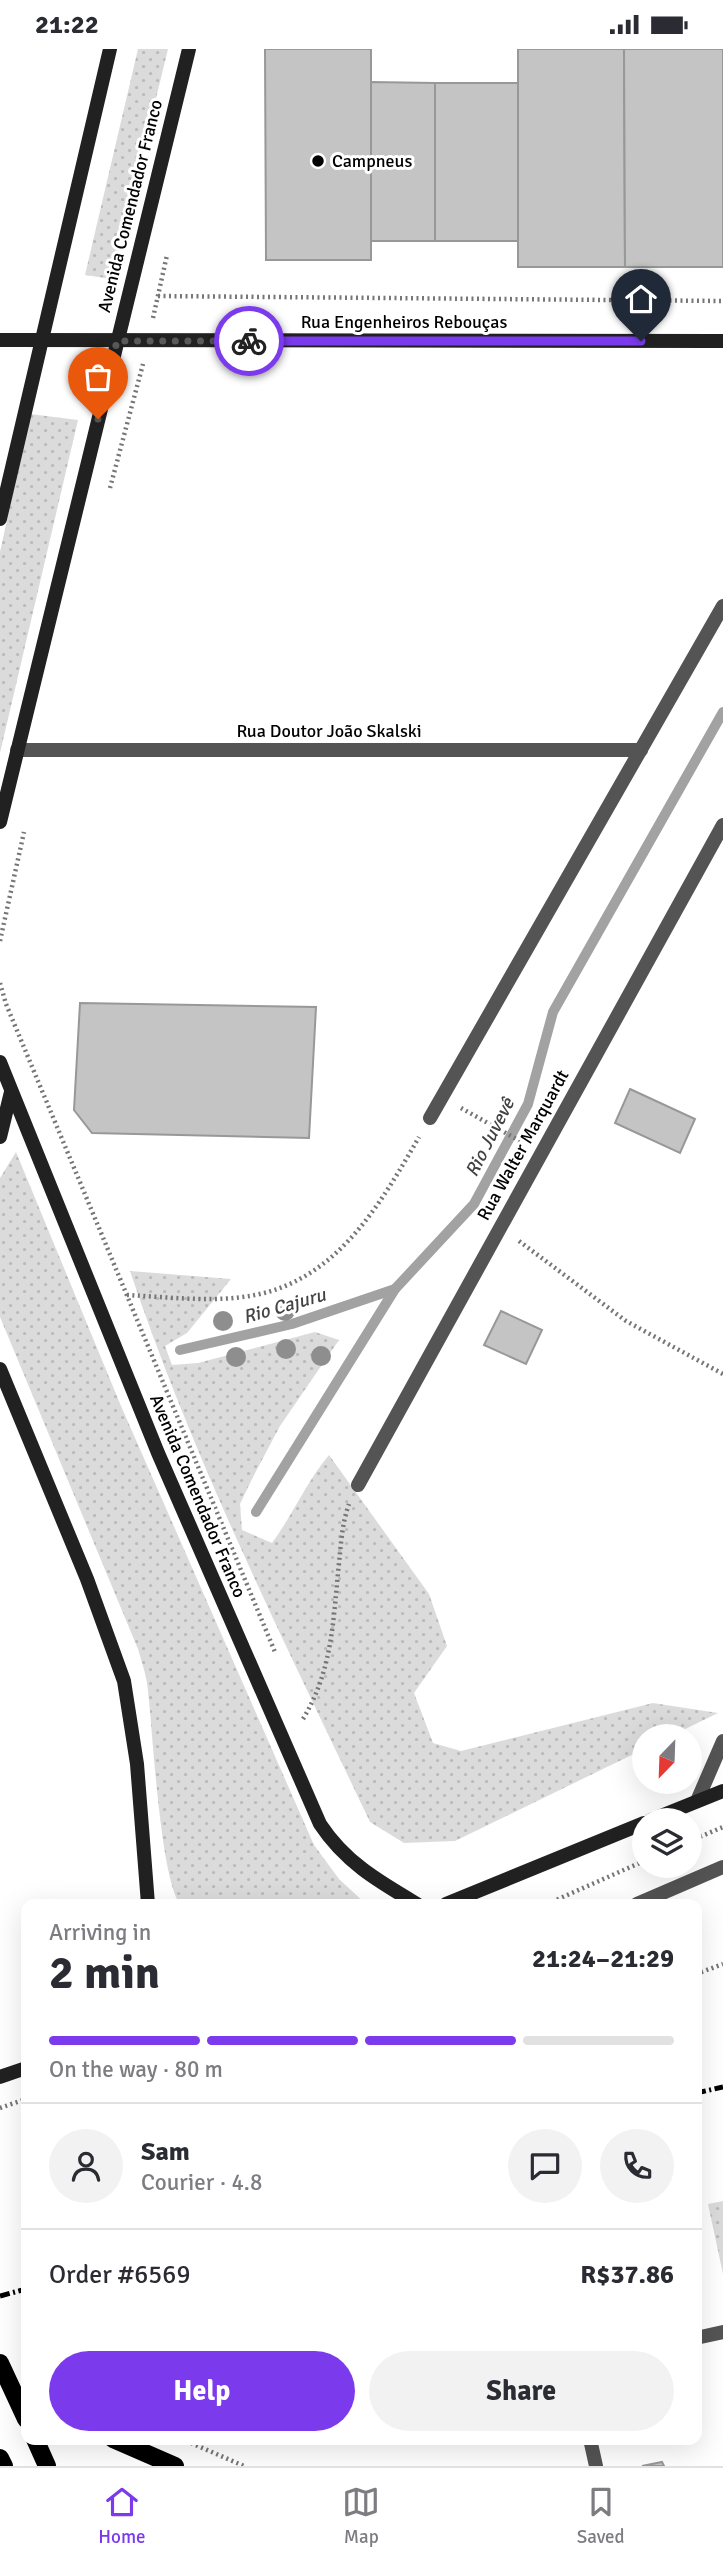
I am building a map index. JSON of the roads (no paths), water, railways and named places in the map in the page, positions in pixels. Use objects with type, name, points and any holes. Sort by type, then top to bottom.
[{"type":"main road","points":[[0,519],[110,49]]},
{"type":"main road","name":"Avenida Comendador Franco","points":[[0,822],[188,49]]},
{"type":"main road","name":"Rua Engenheiros Rebouças","points":[[0,340],[723,341]]},
{"type":"main road","name":"Avenida Comendador Franco","points":[[0,1062],[158,1453],[320,1824],[336,1847],[357,1868],[409,1899]]},
{"type":"main road","points":[[0,1137],[11,1092]]},
{"type":"main road","points":[[0,1369],[87,1579],[124,1681],[138,1765],[150,1899]]},
{"type":"main road","points":[[680,1808],[723,1790]]},
{"type":"main road","points":[[458,1899],[632,1828]]},
{"type":"main road","points":[[0,2077],[21,2070]]},
{"type":"main road","points":[[0,2363],[21,2408]]},
{"type":"main road","points":[[0,2401],[21,2407]]},
{"type":"main road","points":[[38,2445],[47,2466]]},
{"type":"main road","points":[[127,2445],[175,2466]]},
{"type":"main road","points":[[0,2458],[4,2466]]},
{"type":"street","points":[[430,1118],[723,606]]},
{"type":"street","name":"Rua Doutor João Skalski","points":[[17,750],[641,750]]},
{"type":"street","name":"Rua Walter Marquardt","points":[[358,1485],[723,825]]},
{"type":"street","points":[[697,1801],[723,1741]]},
{"type":"street","points":[[649,1899],[723,1867]]},
{"type":"street","points":[[702,2336],[723,2332]]},
{"type":"street","points":[[591,2445],[596,2466]]},
{"type":"waterway","name":"Rio Juvevê","points":[[256,1512],[395,1289],[474,1204],[528,1104],[553,1012],[723,712]]},
{"type":"waterway","name":"Rio Cajuru","points":[[180,1350],[292,1324],[395,1289]]},
{"type":"railway","points":[[702,2092],[723,2087]]},
{"type":"railway","points":[[0,2296],[21,2290]]},
{"type":"place","name":"Campneus","points":[[318,161]]}]
